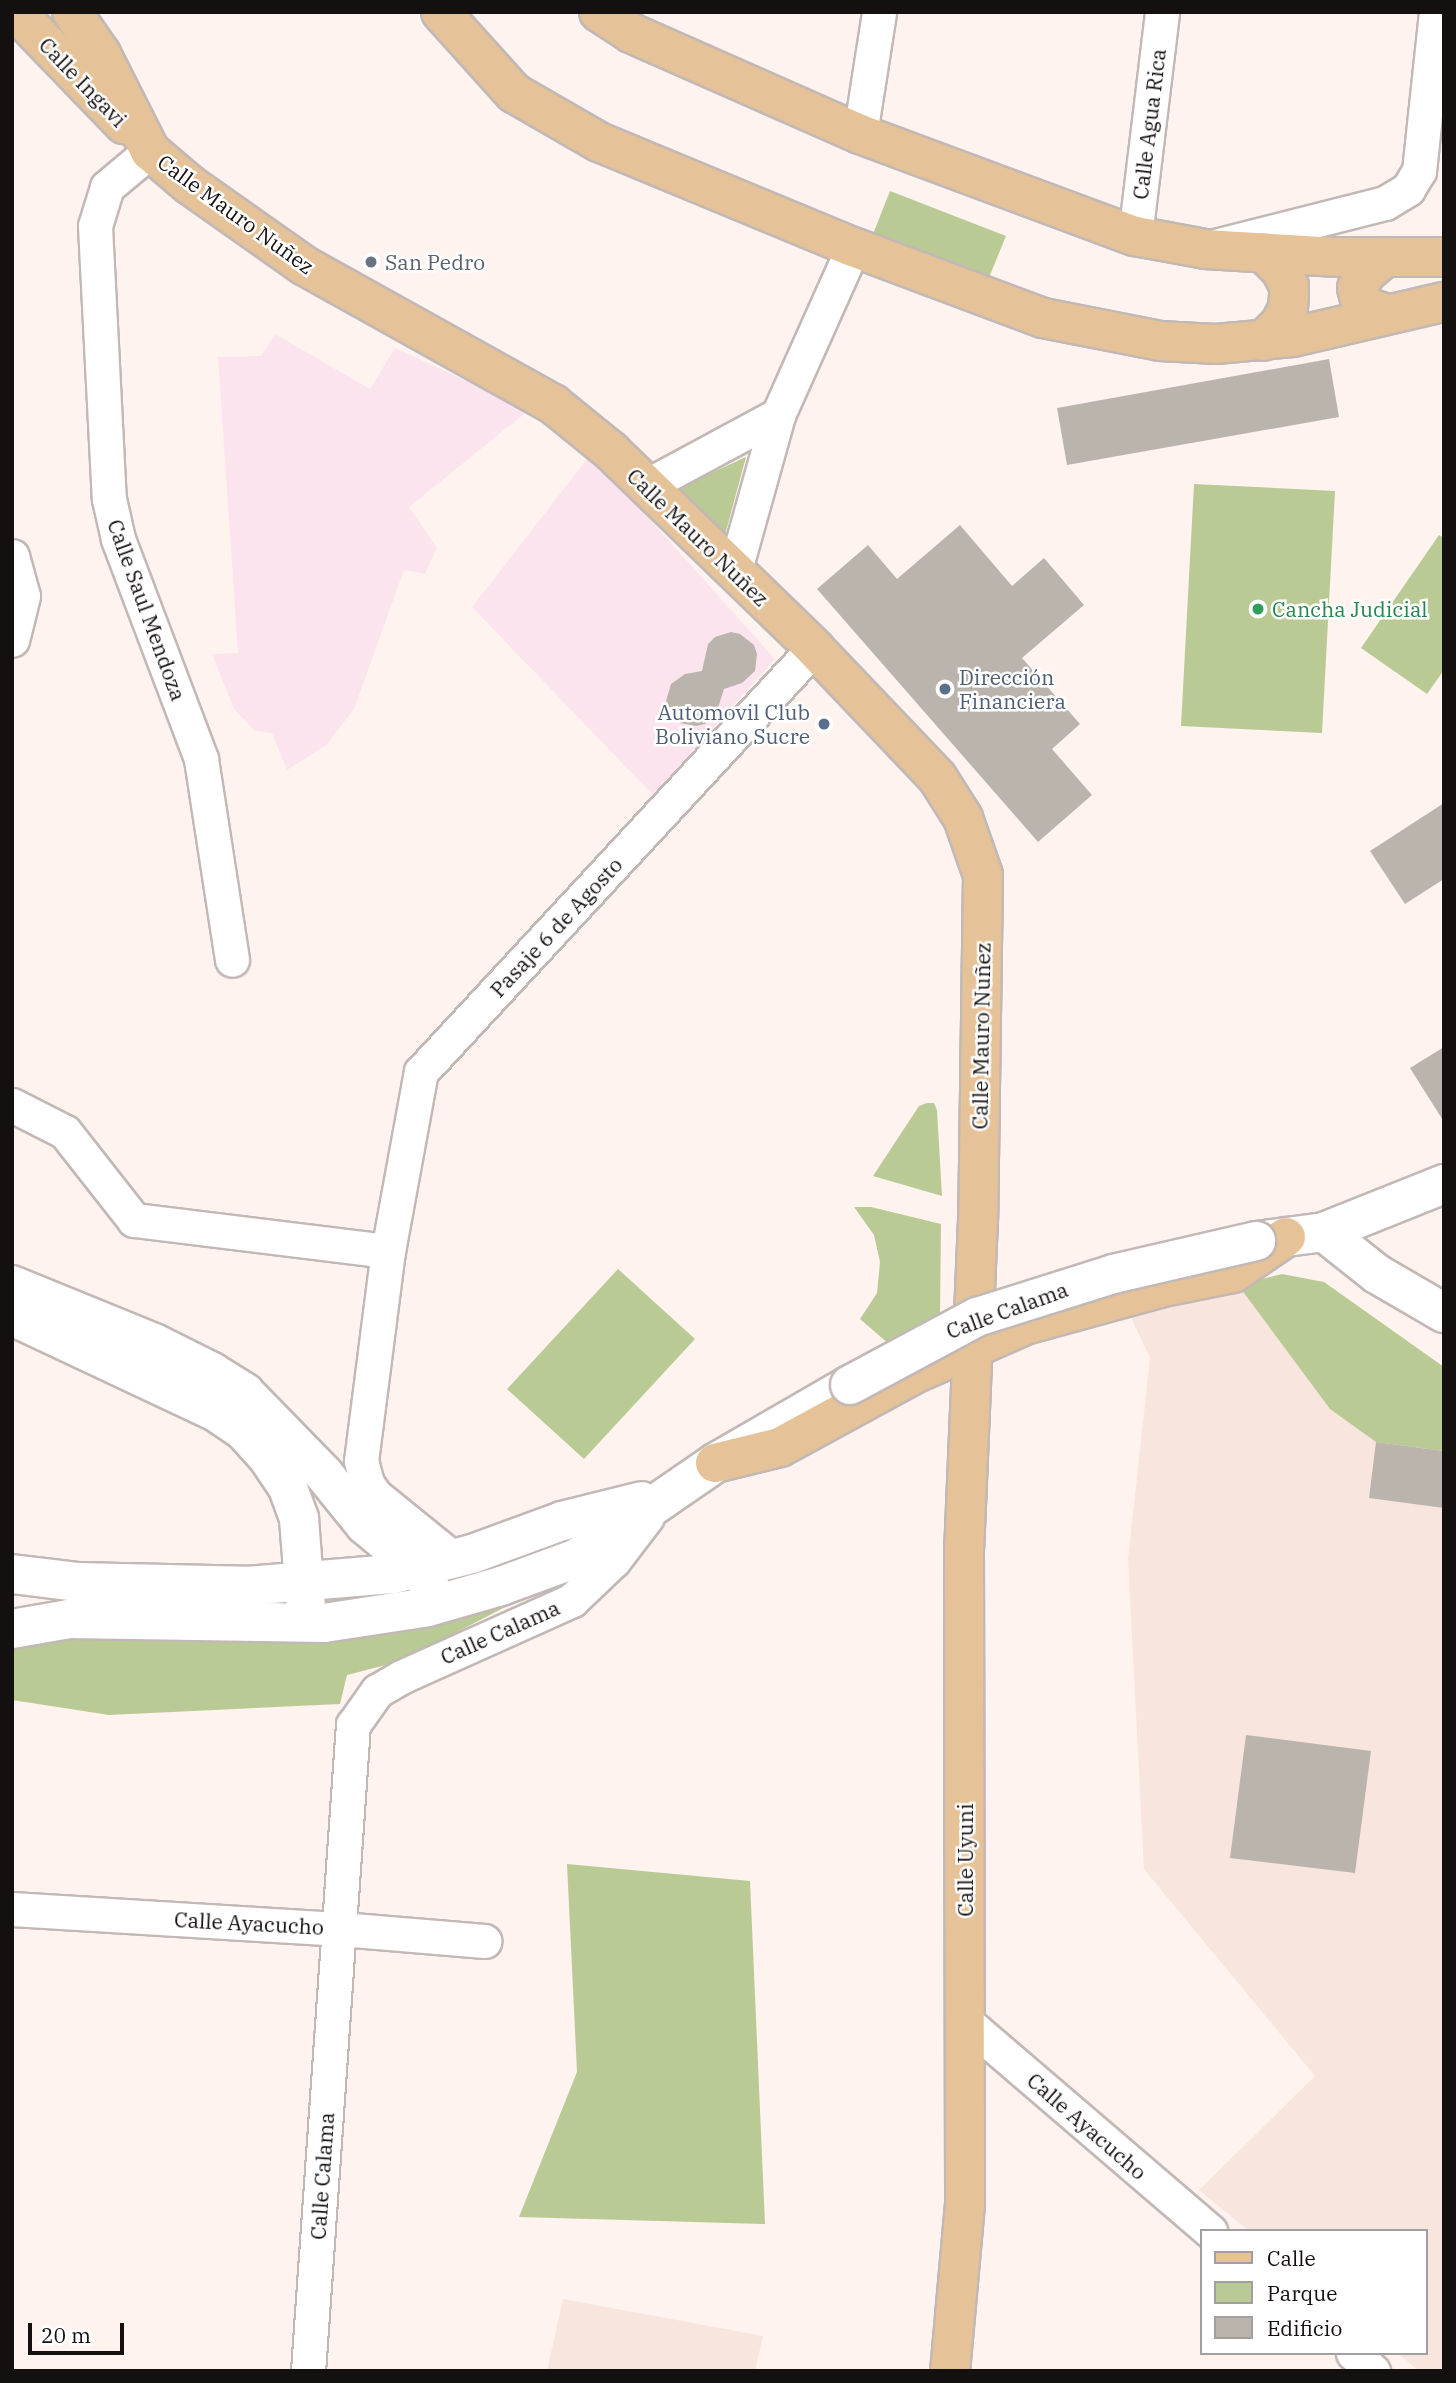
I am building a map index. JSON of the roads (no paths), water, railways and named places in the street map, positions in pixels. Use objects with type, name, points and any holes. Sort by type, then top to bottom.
[{"type":"main road","name":"Calle Ingavi","points":[[16,12],[150,151]]},
{"type":"main road","name":"Calle Mauro Nuñez","points":[[72,12],[101,54],[150,151],[190,185],[304,266],[553,404],[611,451],[814,648],[937,777],[963,818],[983,875],[972,1348]]},
{"type":"main road","points":[[441,12],[514,93],[599,142],[853,247],[1043,318],[1160,341],[1216,344],[1263,341],[1444,302]]},
{"type":"main road","points":[[598,12],[631,33],[860,134],[1135,236],[1283,264],[1337,257],[1444,257]]},
{"type":"main road","points":[[1385,257],[1366,273],[1357,288],[1360,299],[1369,308],[1387,314]]},
{"type":"main road","points":[[1263,341],[1279,324],[1288,309],[1283,264]]},
{"type":"main road","points":[[1444,1184],[1324,1232],[1377,1275],[1444,1313]]},
{"type":"main road","name":"Calle Calama","points":[[665,1495],[715,1463],[934,1338],[977,1317],[1114,1274],[1271,1239],[1324,1232]]},
{"type":"main road","points":[[715,1463],[780,1447],[912,1375],[1025,1325],[1158,1288],[1233,1273],[1271,1239]]},
{"type":"main road","points":[[12,1285],[154,1343],[212,1372],[245,1393],[323,1473],[365,1525],[418,1569],[442,1603]]},
{"type":"main road","points":[[12,1316],[216,1412],[243,1430],[268,1458],[288,1488],[299,1519],[308,1624]]},
{"type":"main road","name":"Calle Uyuni","points":[[950,2371],[965,2204],[964,1547],[972,1348]]},
{"type":"main road","points":[[12,1574],[77,1582],[247,1586],[418,1569],[562,1521],[665,1495]]},
{"type":"main road","points":[[12,1629],[69,1619],[308,1624],[442,1603],[501,1586],[577,1558],[665,1495]]},
{"type":"street","points":[[860,134],[879,12]]},
{"type":"street","name":"Calle Agua Rica","points":[[1135,236],[1162,12]]},
{"type":"street","points":[[1205,249],[1385,203],[1408,189],[1419,171],[1436,12]]},
{"type":"street","name":"Calle Saul Mendoza","points":[[150,151],[107,187],[95,226],[109,499],[118,539],[201,759],[232,960]]},
{"type":"street","points":[[1322,218],[1314,233],[1317,243],[1337,257]]},
{"type":"street","points":[[1283,264],[1322,218]]},
{"type":"street","points":[[734,573],[778,415],[853,247]]},
{"type":"street","points":[[646,486],[778,415]]},
{"type":"street","points":[[12,556],[23,596],[12,640]]},
{"type":"street","name":"Pasaje 6 de Agosto","points":[[454,1559],[375,1495],[361,1461],[388,1251],[421,1072],[814,648]]},
{"type":"street","points":[[12,1105],[65,1132],[134,1220],[388,1251]]},
{"type":"street","name":"Calle Calama","points":[[308,2371],[341,1929],[353,1725],[377,1691],[401,1677],[572,1600],[614,1560],[665,1495]]},
{"type":"street","name":"Calle Ayacucho","points":[[12,1909],[341,1929],[485,1941]]},
{"type":"street","name":"Calle Ayacucho","points":[[965,2021],[1208,2229]]},
{"type":"street","points":[[1355,2355],[1373,2371]]},
{"type":"place","name":"San Pedro","points":[[371,262]]},
{"type":"place","name":"Cancha Judicial","points":[[1258,609]]},
{"type":"place","name":"Dirección Financiera","points":[[945,689]]},
{"type":"place","name":"Automovil Club Boliviano Sucre","points":[[824,724]]}]
